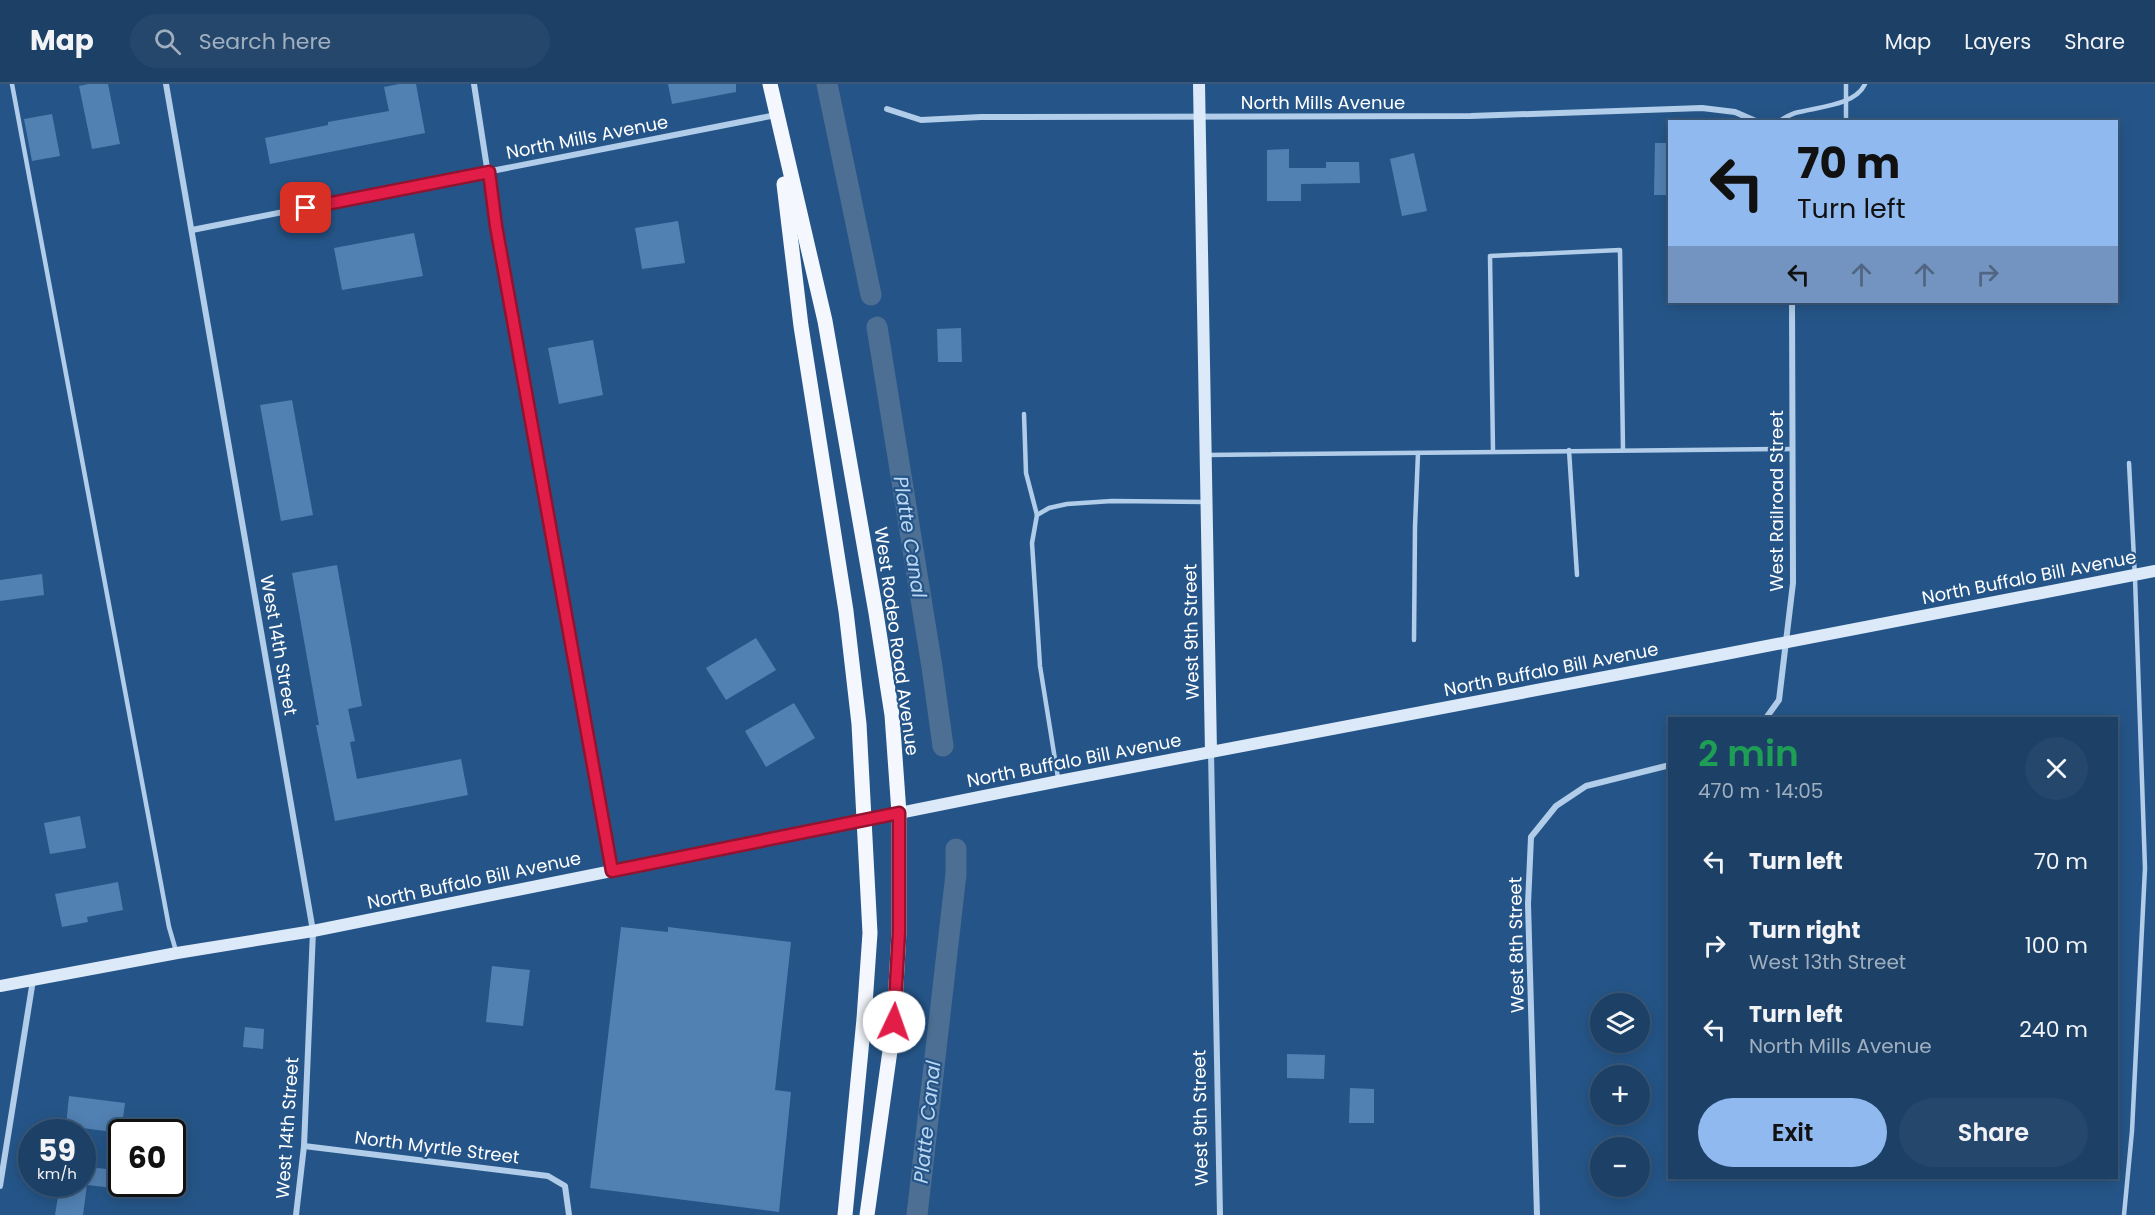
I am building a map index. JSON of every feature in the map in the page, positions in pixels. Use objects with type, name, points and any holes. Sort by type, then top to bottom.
[{"type":"main road","name":"West Rodeo Road Avenue","points":[[770,84],[829,344],[892,715],[899,813],[899,932],[894,1022],[867,1215]]},
{"type":"main road","name":"West Rodeo Road Avenue","points":[[776,116],[801,326],[846,611],[859,724],[870,933],[845,1215]]},
{"type":"street","name":"West 14th Street","points":[[166,84],[314,932],[304,1146],[296,1215]]},
{"type":"street","points":[[474,84],[498,238],[612,871]]},
{"type":"street","name":"West 9th Street","points":[[1199,84],[1220,1215]]},
{"type":"street","name":"North Mills Avenue","points":[[887,109],[921,120],[981,117],[1472,116],[1702,108],[1735,112],[1753,120]]},
{"type":"street","name":"North Mills Avenue","points":[[192,230],[776,116]]},
{"type":"street","name":"West Railroad Street","points":[[1767,717],[1779,700],[1792,583],[1792,303]]},
{"type":"street","name":"North Buffalo Bill Avenue","points":[[0,986],[177,953],[314,932],[1059,781],[2155,571]]},
{"type":"street","name":"West 8th Street","points":[[1537,1215],[1528,904],[1531,837],[1556,806],[1586,786],[1668,766]]},
{"type":"street","points":[[0,1186],[33,979]]},
{"type":"street","name":"North Myrtle Street","points":[[304,1146],[548,1176],[565,1186],[569,1215]]},
{"type":"lane","points":[[12,84],[169,927],[177,953]]},
{"type":"lane","points":[[1846,84],[1846,120]]},
{"type":"lane","points":[[1782,120],[1792,114],[1845,100],[1862,91],[1865,84]]},
{"type":"lane","points":[[1493,451],[1490,256],[1620,250],[1623,449]]},
{"type":"lane","points":[[1024,414],[1026,473],[1037,515],[1032,543],[1040,666],[1059,781]]},
{"type":"lane","points":[[1206,455],[1792,449]]},
{"type":"lane","points":[[1569,450],[1577,575]]},
{"type":"lane","points":[[1414,640],[1418,453]]},
{"type":"lane","points":[[2124,1215],[2132,1131],[2145,868],[2136,578],[2129,463]]},
{"type":"lane","points":[[1037,515],[1049,508],[1067,504],[1112,501],[1207,501]]},
{"type":"building","points":[[108,84],[120,144],[92,149],[79,86]]},
{"type":"building","points":[[416,84],[425,133],[270,164],[265,138],[328,125],[328,122],[389,111],[384,87]]},
{"type":"building","points":[[668,84],[736,84],[736,92],[672,104]]},
{"type":"building","points":[[52,114],[60,156],[32,161],[24,119]]},
{"type":"building","points":[[1655,143],[1668,143],[1668,195],[1654,195]]},
{"type":"building","points":[[1289,149],[1289,168],[1326,168],[1326,162],[1359,162],[1360,183],[1301,184],[1301,201],[1267,201],[1267,150]]},
{"type":"building","points":[[1414,153],[1427,211],[1402,216],[1390,159]]},
{"type":"building","points":[[678,221],[685,263],[642,269],[635,228]]},
{"type":"building","points":[[414,233],[423,276],[342,290],[334,248]]},
{"type":"building","points":[[961,328],[962,362],[938,362],[937,329]]},
{"type":"building","points":[[593,340],[603,395],[559,404],[548,348]]},
{"type":"building","points":[[292,400],[313,515],[281,521],[260,405]]},
{"type":"building","points":[[337,565],[362,706],[348,709],[355,741],[350,742],[357,779],[461,759],[468,795],[335,821],[316,725],[319,725],[292,573]]},
{"type":"building","points":[[42,574],[44,595],[0,601],[0,580]]},
{"type":"building","points":[[756,638],[776,670],[726,700],[706,668]]},
{"type":"building","points":[[794,703],[815,738],[766,767],[745,731]]},
{"type":"building","points":[[80,816],[86,848],[50,854],[44,823]]},
{"type":"building","points":[[118,882],[123,910],[87,917],[88,922],[62,927],[55,894]]},
{"type":"building","points":[[621,927],[668,932],[668,927],[791,942],[775,1090],[791,1092],[779,1212],[590,1188]]},
{"type":"building","points":[[492,966],[530,970],[523,1026],[486,1022]]},
{"type":"building","points":[[245,1027],[264,1029],[263,1049],[243,1047]]},
{"type":"building","points":[[1287,1054],[1325,1055],[1324,1079],[1287,1078]]},
{"type":"building","points":[[1350,1088],[1374,1089],[1374,1123],[1349,1123]]},
{"type":"building","points":[[69,1096],[125,1103],[123,1119],[108,1119],[108,1131],[96,1130],[96,1119],[67,1119]]},
{"type":"building","points":[[96,1168],[108,1169],[108,1187],[96,1186]]},
{"type":"building","points":[[58,1197],[85,1197],[83,1215],[55,1215]]},
{"type":"waterway","name":"Platte Canal","points":[[827,84],[871,295]]},
{"type":"waterway","name":"Platte Canal","points":[[877,327],[943,746]]},
{"type":"waterway","name":"Platte Canal","points":[[917,1215],[956,874],[956,849]]},
{"type":"route","points":[[306,208],[489,172],[496,226],[612,871],[899,813],[899,932],[894,1022]]}]
